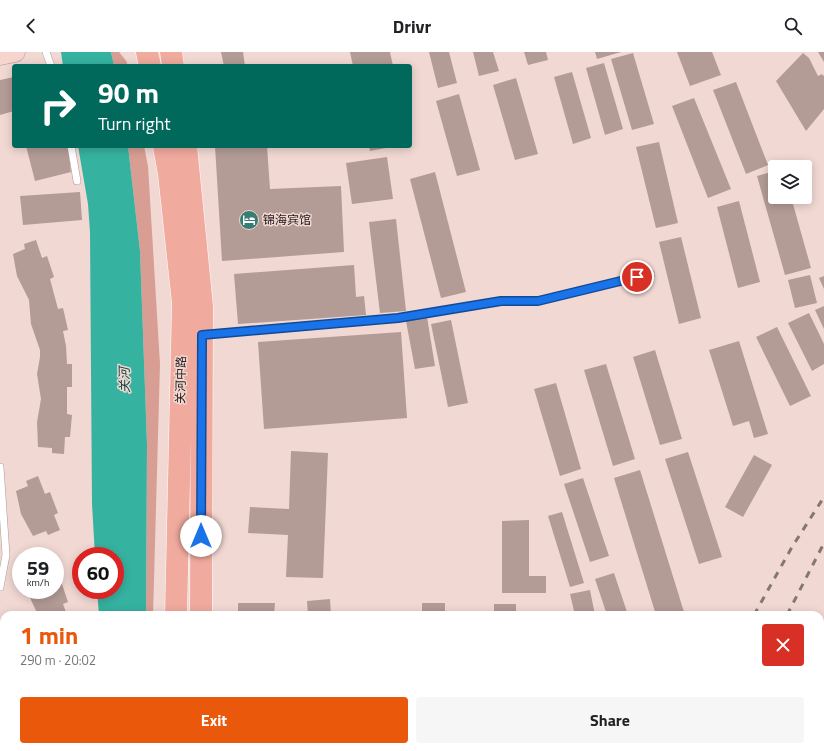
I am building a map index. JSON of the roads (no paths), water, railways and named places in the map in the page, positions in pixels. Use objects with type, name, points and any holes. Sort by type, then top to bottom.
[{"type":"main road","points":[[0,55],[15,52]]},
{"type":"main road","points":[[147,52],[150,64]]},
{"type":"main road","points":[[171,52],[174,64]]},
{"type":"main road","name":"关河中路","points":[[164,148],[169,174],[183,303],[176,611]]},
{"type":"main road","name":"关河中路","points":[[186,148],[202,306],[201,611]]},
{"type":"lane","points":[[46,52],[50,64]]},
{"type":"lane","points":[[71,148],[77,181]]},
{"type":"lane","points":[[202,342],[398,318],[501,301],[538,301],[651,274]]},
{"type":"lane","points":[[0,467],[6,555],[0,587]]},
{"type":"water","points":[[61,52],[111,52],[114,64],[63,64]]},
{"type":"water","name":"关河","points":[[78,148],[128,148],[140,251],[147,444],[146,611],[99,611],[98,599],[124,599],[124,547],[94,547],[92,504],[90,232],[88,204]]},
{"type":"railway","points":[[756,611],[792,547],[824,497]]},
{"type":"railway","points":[[789,611],[824,543]]},
{"type":"place","name":"锦海宾馆","points":[[249,220]]}]
